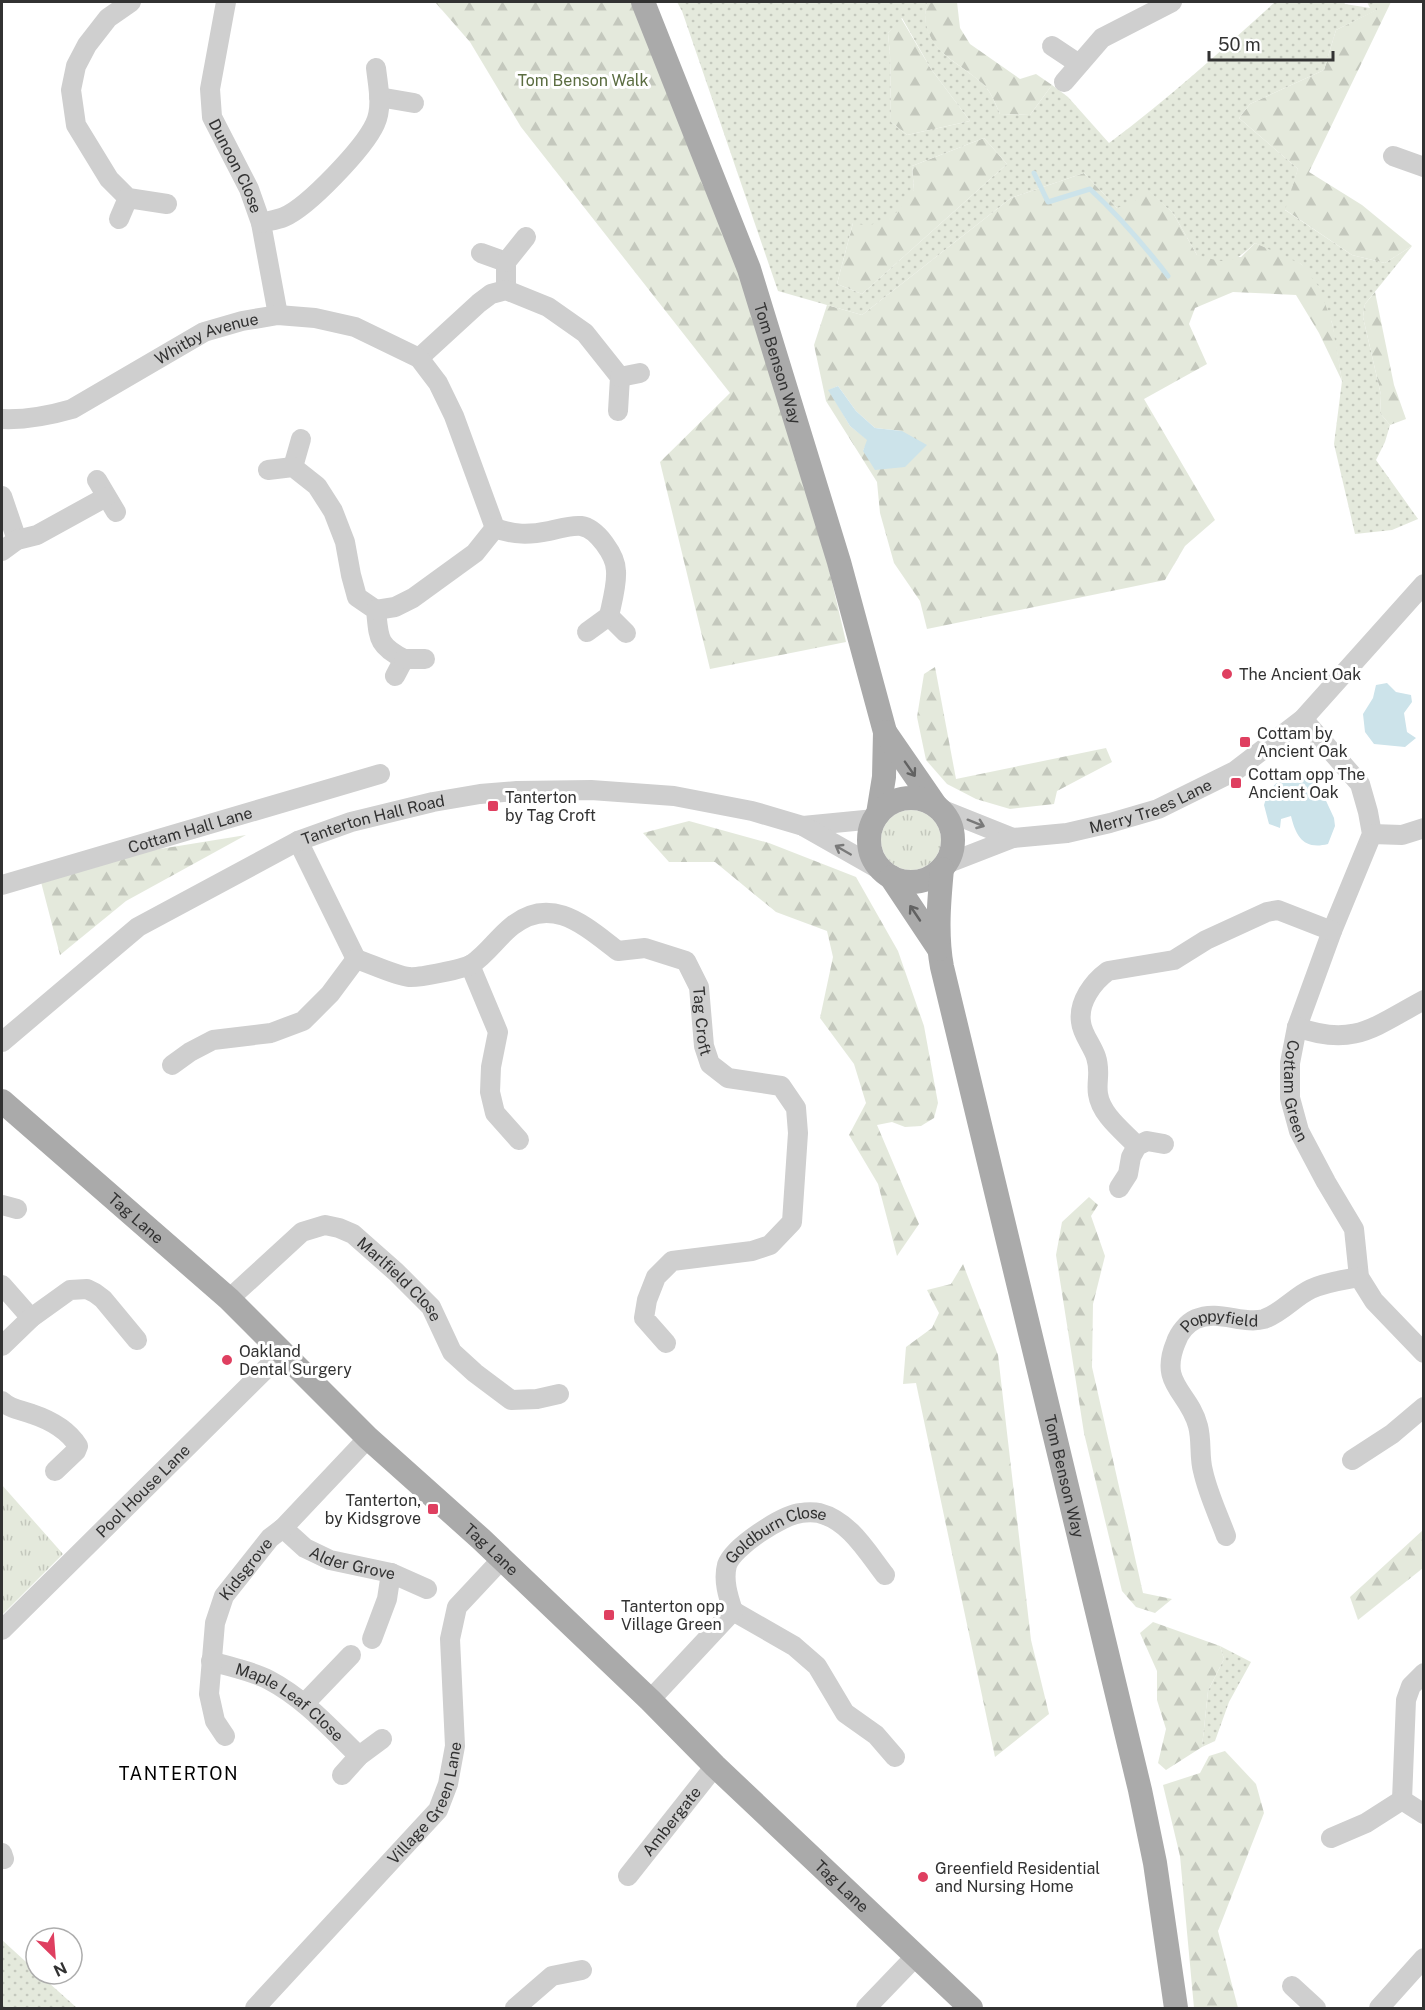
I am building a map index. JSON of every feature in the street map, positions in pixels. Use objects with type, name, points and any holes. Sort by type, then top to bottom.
[{"type":"main road","name":"Tom Benson Way","points":[[643,2],[749,269],[814,478],[869,670],[885,732],[884,777],[876,817]]},
{"type":"main road","name":"Tom Benson Way","points":[[885,732],[937,807]]},
{"type":"main road","points":[[911,798],[924,800],[937,807],[946,817],[953,834],[952,853],[944,866],[931,877],[918,882],[904,882],[887,875],[874,861],[870,847],[870,833],[876,817],[887,806],[899,800],[911,798]]},
{"type":"main road","name":"Tom Benson Way","points":[[944,866],[939,908],[939,949],[1140,1790],[1155,1863],[1176,2008]]},
{"type":"main road","name":"Tom Benson Way","points":[[887,875],[939,949]]},
{"type":"main road","name":"Tag Lane","points":[[2,1101],[229,1299],[368,1438],[481,1539],[650,1700],[715,1766],[971,2008]]},
{"type":"street","points":[[131,2],[108,18],[87,45],[76,66],[71,90],[76,125],[109,179],[128,198],[167,204]]},
{"type":"street","name":"Dunoon Close","points":[[226,2],[210,89],[212,117],[249,189],[261,223],[278,315]]},
{"type":"street","points":[[1064,82],[1102,38],[1172,2]]},
{"type":"street","points":[[1052,46],[1079,64]]},
{"type":"street","name":"Dunoon Close","points":[[261,223],[284,217],[326,184],[357,150],[376,123],[380,97],[376,68]]},
{"type":"street","points":[[380,97],[414,104]]},
{"type":"street","points":[[1393,156],[1424,167]]},
{"type":"street","points":[[118,219],[128,198]]},
{"type":"street","points":[[506,290],[506,262],[526,237]]},
{"type":"street","points":[[482,253],[506,262]]},
{"type":"street","points":[[419,358],[479,303],[491,294],[506,290],[548,307],[585,333],[620,377],[618,411]]},
{"type":"street","name":"Whitby Avenue","points":[[2,419],[21,420],[49,416],[72,409],[204,332],[242,321],[278,315],[315,318],[355,327],[419,358],[438,383],[454,416],[495,528]]},
{"type":"street","points":[[620,377],[640,374]]},
{"type":"street","points":[[293,467],[301,439]]},
{"type":"street","points":[[268,470],[293,467],[316,486],[333,511],[345,542],[357,597],[375,610],[396,607],[413,598],[475,554],[495,528],[510,534],[528,535],[568,527],[582,526],[590,529],[606,544],[617,569],[609,616],[587,632]]},
{"type":"street","points":[[2,496],[9,545],[37,535],[106,496]]},
{"type":"street","name":"Merry Trees Lane","points":[[944,866],[1013,838],[1067,833],[1158,809],[1235,771],[1303,719],[1424,584]]},
{"type":"street","points":[[375,610],[379,638],[399,668],[425,659]]},
{"type":"street","points":[[609,616],[626,633]]},
{"type":"street","points":[[1303,719],[1360,784],[1372,834],[1402,835],[1424,828]]},
{"type":"street","name":"Cottam Hall Lane","points":[[2,885],[380,774]]},
{"type":"street","name":"Tanterton Hall Road","points":[[2,1042],[138,927],[298,841],[392,810],[480,794],[517,791],[591,790],[674,796],[752,811],[803,826],[887,875]]},
{"type":"street","name":"Merry Trees Lane","points":[[937,807],[1013,838]]},
{"type":"street","name":"Tanterton Hall Road","points":[[803,826],[876,817]]},
{"type":"street","name":"Cottam Green","points":[[1372,834],[1332,931],[1297,1027],[1290,1063],[1290,1098],[1299,1131],[1354,1229],[1359,1277],[1374,1301],[1424,1353]]},
{"type":"street","points":[[172,1065],[213,1040],[272,1033],[303,1021],[330,994],[356,959],[298,841]]},
{"type":"street","points":[[1137,1146],[1104,1111],[1098,1093],[1100,1072],[1095,1054],[1081,1023],[1083,1001],[1101,977],[1108,971],[1174,960],[1206,940],[1267,912],[1278,910],[1332,931]]},
{"type":"street","name":"Tag Croft","points":[[356,959],[409,977],[445,972],[470,965],[514,925],[536,913],[574,919],[618,951],[645,948],[686,961],[699,987],[704,1047],[710,1064],[728,1078],[781,1086],[796,1108],[798,1132],[792,1222],[770,1245],[752,1251],[672,1261],[657,1277],[646,1300],[644,1318],[666,1343]]},
{"type":"street","points":[[470,965],[498,1032],[490,1066],[490,1092],[495,1113],[519,1140]]},
{"type":"street","points":[[1297,1027],[1316,1034],[1337,1037],[1363,1033],[1424,1000]]},
{"type":"street","points":[[1119,1188],[1128,1174],[1131,1157],[1137,1146],[1147,1142],[1164,1144]]},
{"type":"street","name":"Marlfield Close","points":[[229,1299],[302,1232],[325,1225],[339,1228],[352,1233],[431,1307],[452,1352],[475,1373],[511,1400],[537,1399],[560,1394]]},
{"type":"street","name":"Poppyfield","points":[[1226,1536],[1202,1469],[1198,1425],[1170,1373],[1170,1356],[1177,1340],[1195,1319],[1214,1316],[1261,1320],[1310,1289],[1359,1277]]},
{"type":"street","points":[[2,1284],[31,1318]]},
{"type":"street","points":[[2,1346],[31,1318],[70,1290],[87,1289],[103,1299],[137,1340]]},
{"type":"street","name":"Pool House Lane","points":[[2,1630],[283,1352]]},
{"type":"street","points":[[2,1401],[11,1407],[54,1422],[75,1442],[78,1446],[76,1451],[55,1471]]},
{"type":"street","points":[[1352,1461],[1392,1434],[1424,1407]]},
{"type":"street","name":"Kidsgrove","points":[[225,1736],[215,1721],[209,1694],[215,1623],[224,1596],[270,1538],[283,1528],[368,1438]]},
{"type":"street","name":"Goldburn Close","points":[[733,1611],[725,1576],[728,1563],[733,1555],[776,1522],[800,1513],[819,1513],[846,1525],[885,1575]]},
{"type":"street","name":"Alder Grove","points":[[283,1528],[305,1548],[330,1560],[391,1573],[427,1589]]},
{"type":"street","name":"Village Green Lane","points":[[255,2008],[438,1809],[448,1784],[455,1746],[450,1639],[457,1607],[501,1560]]},
{"type":"street","points":[[372,1639],[387,1599],[391,1573]]},
{"type":"street","points":[[650,1700],[733,1611],[794,1646],[818,1666],[845,1713],[876,1735],[895,1757]]},
{"type":"street","points":[[305,1703],[351,1654]]},
{"type":"street","name":"Maple Leaf Close","points":[[211,1661],[267,1679],[305,1703],[358,1756]]},
{"type":"street","points":[[1402,1800],[1406,1700],[1411,1686],[1424,1673]]},
{"type":"street","points":[[342,1775],[358,1756],[382,1739]]},
{"type":"street","name":"Ambergate","points":[[628,1876],[715,1766]]},
{"type":"street","points":[[1402,1800],[1424,1814]]},
{"type":"street","points":[[1331,1838],[1366,1823],[1402,1800]]},
{"type":"street","points":[[866,2008],[915,1957]]},
{"type":"street","points":[[1379,2008],[1424,1958]]},
{"type":"street","points":[[515,2008],[552,1976],[582,1970]]},
{"type":"street","points":[[1292,1986],[1316,2008]]},
{"type":"green space","name":"Tom Benson Walk","points":[[435,2],[631,2],[645,30],[746,279],[828,565],[846,642],[710,669],[660,462],[730,393],[521,127],[470,42]]},
{"type":"green space","points":[[677,2],[927,2],[928,31],[934,42],[942,52],[984,85],[1000,114],[1030,115],[1052,85],[1068,97],[1109,143],[1173,92],[1275,2],[1344,2],[1370,8],[1367,2],[1376,2],[1377,10],[1336,30],[1324,70],[1250,104],[1239,118],[1298,169],[1285,210],[1352,255],[1385,263],[1412,246],[1365,304],[1363,317],[1381,395],[1380,413],[1390,425],[1376,460],[1418,519],[1392,530],[1355,534],[1334,444],[1342,381],[1332,323],[1319,287],[1301,264],[1255,243],[1229,261],[1197,255],[1173,213],[1143,186],[1135,201],[1117,208],[1084,173],[1011,198],[862,315],[778,291]],"holes":[[[902,18],[931,69],[970,121],[907,135],[891,122],[888,33]],[[984,138],[1007,164],[862,294],[837,284],[853,223],[869,226],[896,213],[914,190],[912,166]]]},
{"type":"green space","points":[[927,2],[957,2],[960,28],[970,44],[1020,79],[1036,74],[1052,85],[1030,115],[1000,114],[984,85],[942,52],[933,42],[928,31],[925,18]]},
{"type":"green space","points":[[1376,2],[1391,2],[1309,172],[1362,205],[1412,246],[1385,263],[1352,255],[1284,209],[1298,169],[1239,118],[1250,104],[1324,70],[1336,30],[1376,10]]},
{"type":"green space","points":[[901,18],[931,69],[970,121],[907,135],[891,122],[888,33]]},
{"type":"green space","points":[[984,138],[1007,164],[862,294],[837,284],[853,223],[914,190],[912,166]]},
{"type":"green space","points":[[1084,173],[1117,208],[1143,185],[1173,213],[1197,255],[1241,257],[1255,243],[1297,261],[1320,288],[1326,303],[1335,335],[1342,381],[1319,333],[1296,295],[1233,292],[1195,308],[1189,324],[1207,364],[1144,399],[1215,520],[1185,546],[1165,580],[927,629],[920,601],[894,563],[880,513],[877,482],[826,401],[814,345],[827,305],[862,315],[1011,198]],"holes":[[[838,386],[856,411],[875,428],[902,431],[863,451],[868,440],[850,426],[829,390]]]},
{"type":"green space","points":[[1375,292],[1394,385],[1406,419],[1390,425],[1380,413],[1381,395],[1363,317],[1365,304]]},
{"type":"green space","points":[[935,667],[956,779],[1106,748],[1112,762],[1057,791],[1054,804],[1010,809],[976,799],[947,784],[926,760],[917,717],[924,674]]},
{"type":"green space","points":[[911,810],[928,815],[936,823],[941,840],[936,857],[928,865],[911,870],[894,865],[886,857],[881,840],[886,823],[894,815]]},
{"type":"green space","points":[[689,821],[769,843],[856,877],[898,951],[924,1026],[938,1103],[934,1118],[921,1126],[905,1127],[892,1122],[877,1125],[919,1224],[897,1256],[878,1184],[849,1135],[866,1103],[854,1064],[820,1018],[833,957],[827,931],[776,912],[715,862],[669,862],[643,833]]},
{"type":"green space","points":[[246,835],[126,901],[60,955],[41,882],[129,854]]},
{"type":"green space","points":[[1089,1197],[1098,1205],[1091,1216],[1105,1256],[1093,1304],[1092,1367],[1143,1593],[1172,1599],[1155,1613],[1136,1607],[1122,1591],[1084,1433],[1056,1255],[1062,1222]]},
{"type":"green space","points":[[963,1264],[998,1355],[1031,1640],[1049,1714],[995,1757],[916,1383],[903,1384],[906,1347],[932,1328],[939,1313],[927,1290],[951,1284]]},
{"type":"green space","points":[[2,1485],[63,1554],[2,1615]]},
{"type":"green space","points":[[1423,1530],[1423,1568],[1358,1620],[1350,1597]]},
{"type":"green space","points":[[1153,1622],[1220,1646],[1224,1659],[1208,1691],[1202,1747],[1166,1770],[1158,1763],[1166,1729],[1157,1700],[1157,1671],[1140,1633]]},
{"type":"green space","points":[[1220,1646],[1251,1662],[1229,1702],[1215,1741],[1202,1747],[1208,1691],[1224,1659]]},
{"type":"green space","points":[[1225,1751],[1256,1784],[1264,1813],[1218,1931],[1238,2008],[1194,2008],[1180,1856],[1163,1785],[1200,1773],[1209,1756]]},
{"type":"green space","points":[[2,1940],[24,1960],[24,1986],[52,1986],[77,2008],[2,2008]]},
{"type":"water","points":[[838,386],[856,411],[875,428],[902,431],[927,445],[905,467],[875,470],[863,451],[867,440],[850,426],[828,390]]},
{"type":"water","points":[[1387,683],[1396,692],[1411,695],[1412,702],[1404,713],[1407,732],[1416,738],[1405,747],[1374,744],[1365,732],[1363,714],[1373,698],[1376,685]]},
{"type":"water","points":[[1296,774],[1310,777],[1321,790],[1334,818],[1335,826],[1328,844],[1313,845],[1302,840],[1291,816],[1281,819],[1280,828],[1269,824],[1264,805],[1268,792],[1281,778]]},
{"type":"waterway","points":[[1034,173],[1048,202],[1090,189],[1131,231],[1168,276]]},
{"type":"place","name":"The Ancient Oak","points":[[1227,674]]},
{"type":"place","name":"Cottam by Ancient Oak","points":[[1245,742]]},
{"type":"place","name":"Cottam opp The Ancient Oak","points":[[1236,783]]},
{"type":"place","name":"Tanterton by Tag Croft","points":[[493,806]]},
{"type":"place","name":"Oakland Dental Surgery","points":[[227,1360]]},
{"type":"place","name":"Tanterton, by Kidsgrove","points":[[433,1509]]},
{"type":"place","name":"Tanterton opp Village Green","points":[[609,1615]]},
{"type":"place","name":"Greenfield Residential and Nursing Home","points":[[923,1877]]},
{"type":"district","name":"TANTERTON","points":[[179,1774]]}]
